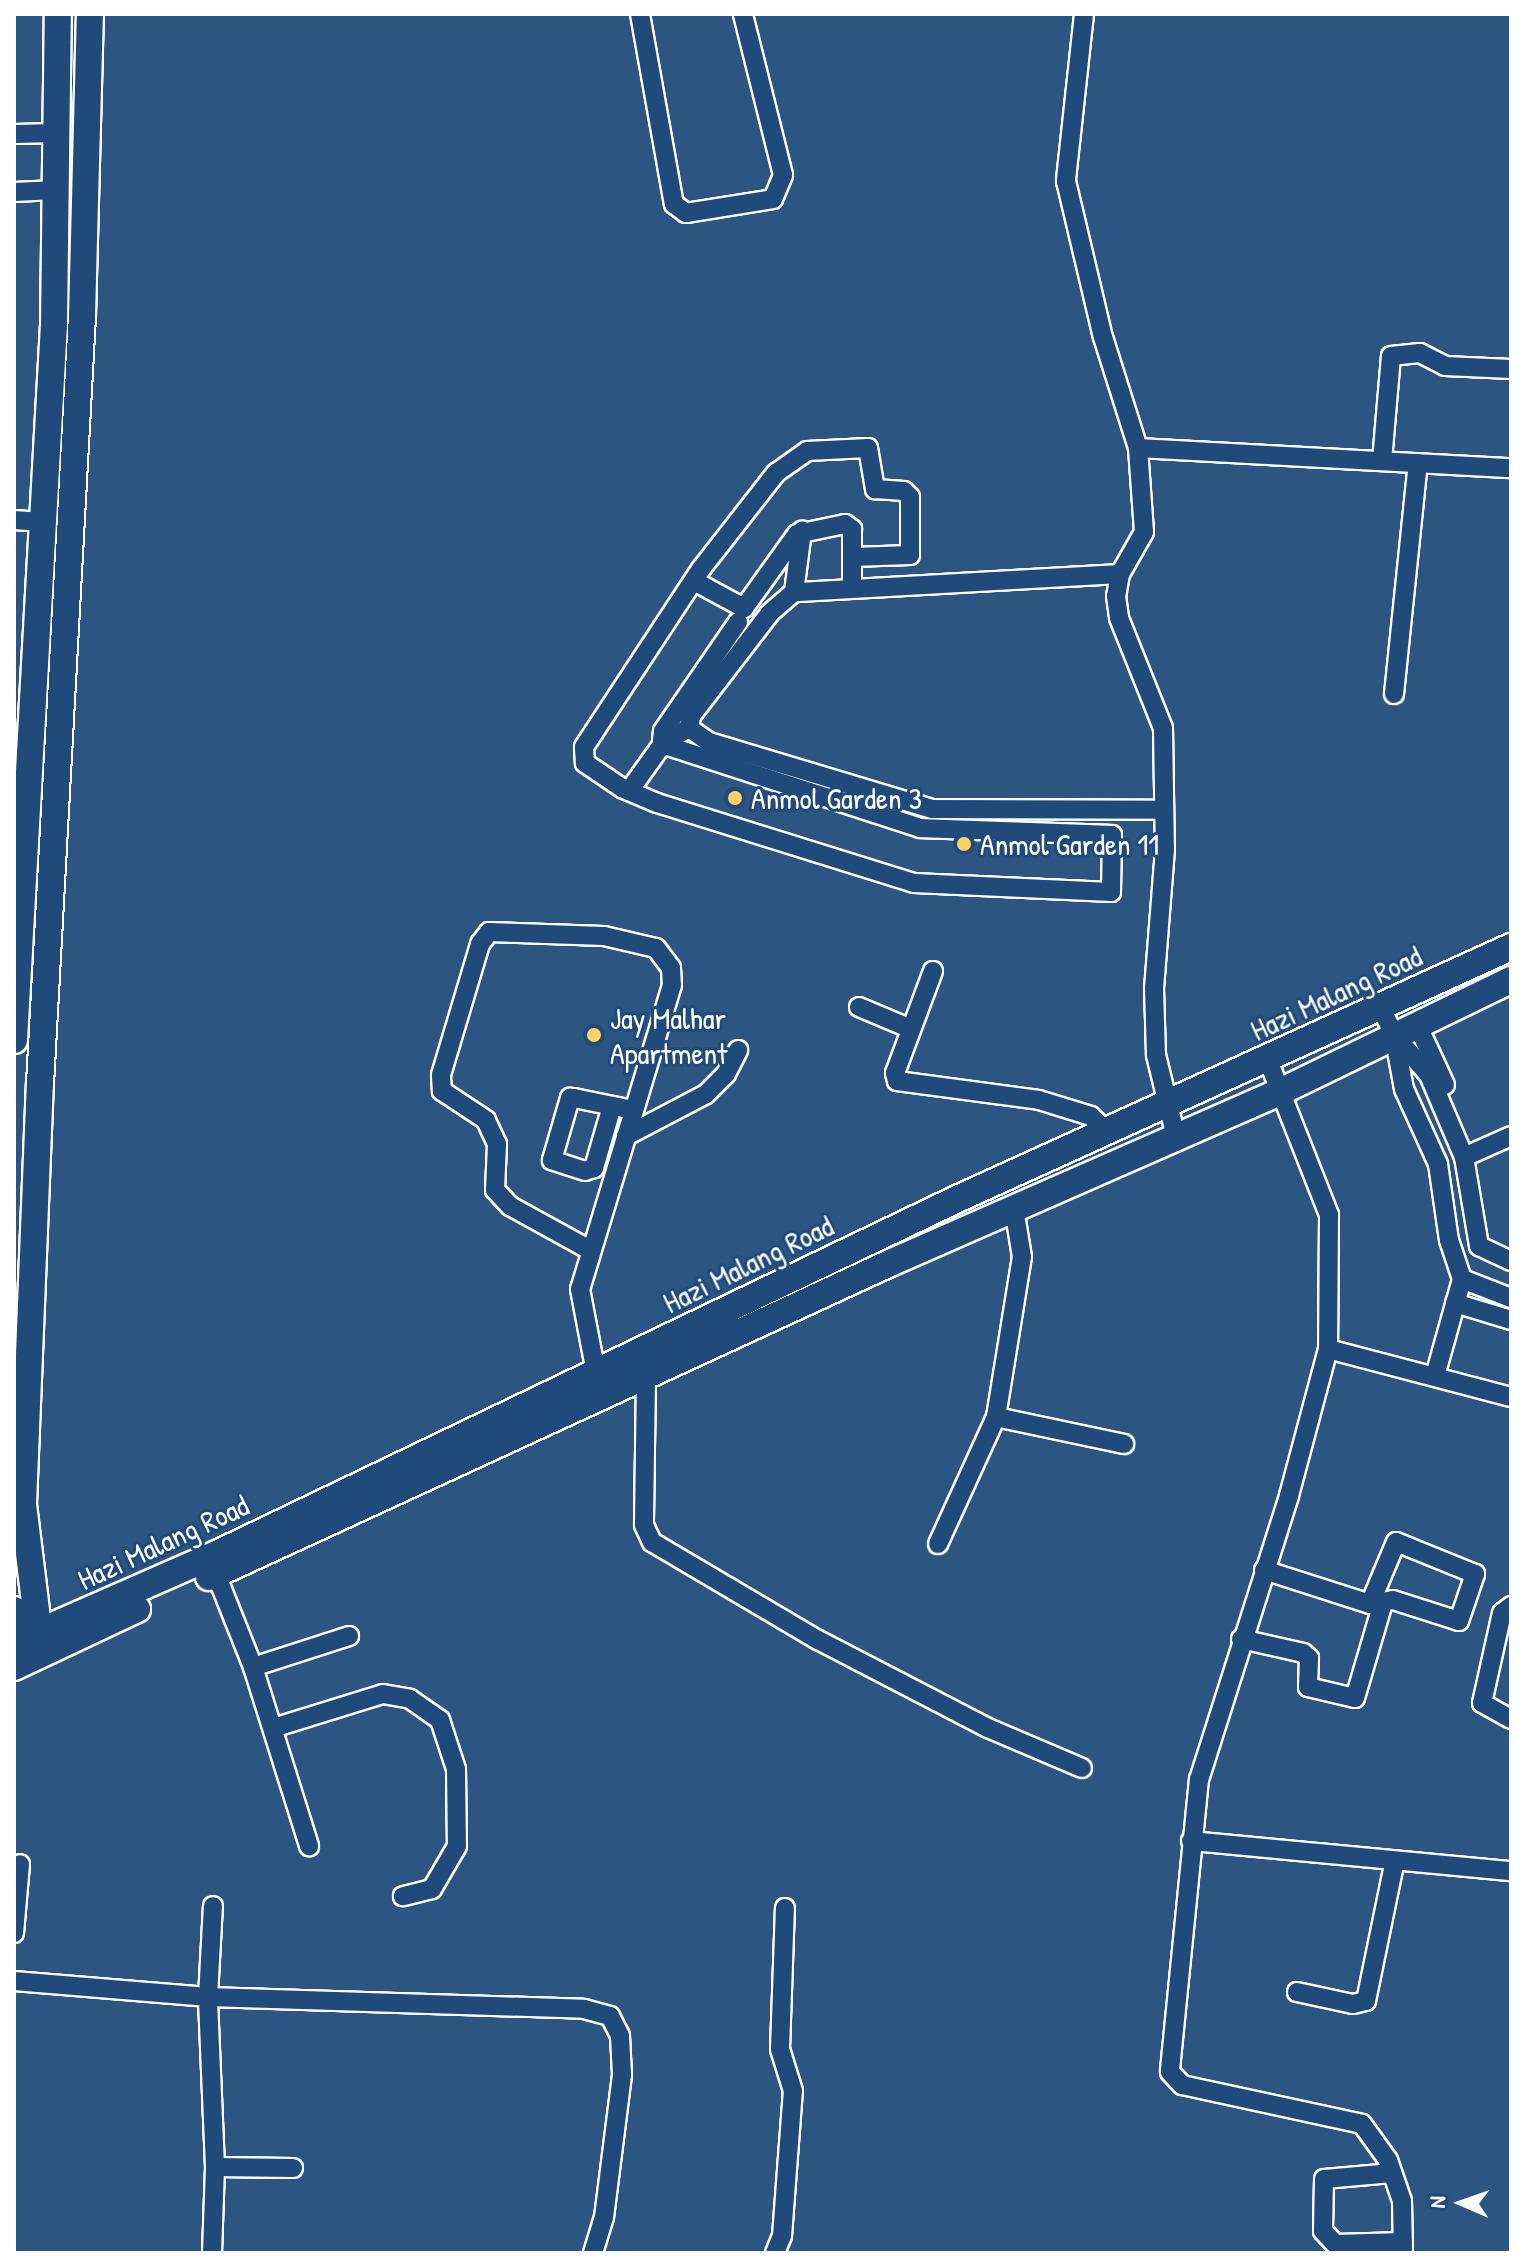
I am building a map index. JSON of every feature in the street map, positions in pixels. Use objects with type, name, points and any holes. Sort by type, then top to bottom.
[{"type":"main road","points":[[14,1040],[24,700],[42,522],[56,190],[58,14]]},
{"type":"main road","points":[[25,1650],[23,1504],[82,316],[90,14]]},
{"type":"main road","name":"Hazi Malang Road","points":[[25,1650],[213,1566],[639,1367],[1107,1132],[1511,947]]},
{"type":"main road","name":"Hazi Malang Road","points":[[213,1566],[596,1373],[639,1367],[1014,1208],[1282,1091],[1511,980]]},
{"type":"main road","points":[[14,1610],[25,1650]]},
{"type":"street","points":[[640,14],[674,204],[686,213],[773,199],[783,175],[743,14]]},
{"type":"street","points":[[1084,14],[1068,155],[1069,207],[1138,448],[1144,532],[1120,574],[1119,618],[1163,728],[1165,849],[1154,988],[1156,1055],[1176,1137]]},
{"type":"street","points":[[14,134],[57,133]]},
{"type":"street","points":[[14,192],[56,190]]},
{"type":"street","points":[[1382,461],[1388,363],[1396,353],[1431,355],[1445,366],[1511,369]]},
{"type":"street","points":[[664,742],[706,749],[748,762],[847,794],[883,816],[940,829],[1116,837],[1111,892],[914,883],[629,791],[585,763],[582,752],[694,581],[776,473],[807,451],[868,448],[875,489],[904,491],[910,497],[910,555],[852,557]]},
{"type":"street","points":[[1138,448],[1511,468]]},
{"type":"street","points":[[1394,694],[1418,463]]},
{"type":"street","points":[[14,520],[42,522]]},
{"type":"street","points":[[694,581],[744,608],[802,531],[850,525],[852,587]]},
{"type":"street","points":[[794,592],[802,531]]},
{"type":"street","points":[[664,742],[661,736],[686,718],[737,660],[778,602],[794,592],[1120,574]]},
{"type":"street","points":[[686,718],[720,647],[738,622]]},
{"type":"street","points":[[720,647],[737,660]]},
{"type":"street","points":[[686,718],[706,749]]},
{"type":"street","points":[[629,791],[664,742]]},
{"type":"street","points":[[847,794],[889,797],[941,809],[1163,810]]},
{"type":"street","points":[[883,816],[889,797]]},
{"type":"street","points":[[20,802],[57,805]]},
{"type":"street","points":[[940,829],[941,809]]},
{"type":"street","points":[[999,831],[1000,810]]},
{"type":"street","points":[[1063,811],[1063,833]]},
{"type":"street","points":[[590,1250],[510,1206],[495,1190],[497,1144],[486,1120],[442,1091],[441,1075],[484,936],[498,929],[604,936],[656,948],[665,956],[672,985],[580,1289],[596,1373]]},
{"type":"street","points":[[933,971],[895,1073],[897,1081],[1039,1100],[1091,1116],[1107,1132]]},
{"type":"street","points":[[859,1007],[911,1029]]},
{"type":"street","points":[[1381,1008],[1406,1029],[1447,1087]]},
{"type":"street","points":[[1406,1029],[1464,1157],[1479,1246],[1511,1261]]},
{"type":"street","points":[[1406,1029],[1404,1089],[1438,1164],[1449,1240],[1462,1279],[1435,1376]]},
{"type":"street","points":[[626,1136],[706,1094],[726,1074],[738,1050]]},
{"type":"street","points":[[1268,1060],[1329,1215],[1328,1349],[1199,1779],[1191,1841],[1173,2081],[1347,2117],[1375,2139],[1392,2173],[1402,2201],[1403,2248],[1335,2244],[1323,2231],[1324,2179],[1392,2173]]},
{"type":"street","points":[[612,1106],[633,1110]]},
{"type":"street","points":[[1464,1157],[1511,1136]]},
{"type":"street","points":[[938,1544],[996,1417],[1022,1257],[1014,1208]]},
{"type":"street","points":[[1462,1279],[1511,1298]]},
{"type":"street","points":[[1455,1303],[1511,1320]]},
{"type":"street","points":[[1328,1349],[1511,1397]]},
{"type":"street","points":[[639,1367],[644,1525],[652,1542],[818,1640],[988,1728],[1082,1768]]},
{"type":"street","points":[[996,1417],[1124,1444]]},
{"type":"street","points":[[1241,1639],[1303,1653],[1309,1658],[1308,1687],[1355,1698],[1376,1604],[1396,1542],[1475,1574],[1460,1621],[1399,1601],[1376,1604],[1264,1570]]},
{"type":"street","points":[[213,1566],[253,1667],[309,1846]]},
{"type":"street","points":[[1511,1606],[1502,1613],[1482,1703],[1511,1719]]},
{"type":"street","points":[[253,1667],[349,1636]]},
{"type":"street","points":[[273,1728],[383,1694],[410,1699],[440,1720],[456,1769],[457,1846],[432,1889],[403,1896]]},
{"type":"street","points":[[1191,1841],[1394,1864],[1511,1871]]},
{"type":"street","points":[[14,1933],[20,1864]]},
{"type":"street","points":[[1297,1992],[1353,2004],[1366,2001],[1394,1864]]},
{"type":"street","points":[[212,2253],[215,2167],[208,1997],[213,1906]]},
{"type":"street","points":[[775,2253],[782,2236],[793,2091],[780,2049],[785,1908]]},
{"type":"street","points":[[14,1981],[208,1997],[584,2009],[610,2016],[620,2036],[622,2075],[604,2217],[593,2253]]},
{"type":"street","points":[[215,2167],[293,2168]]},
{"type":"place","name":"Anmol Garden 3","points":[[735,798]]},
{"type":"place","name":"Anmol Garden 11","points":[[964,844]]},
{"type":"place","name":"Jay Malhar Apartment","points":[[594,1035]]}]
